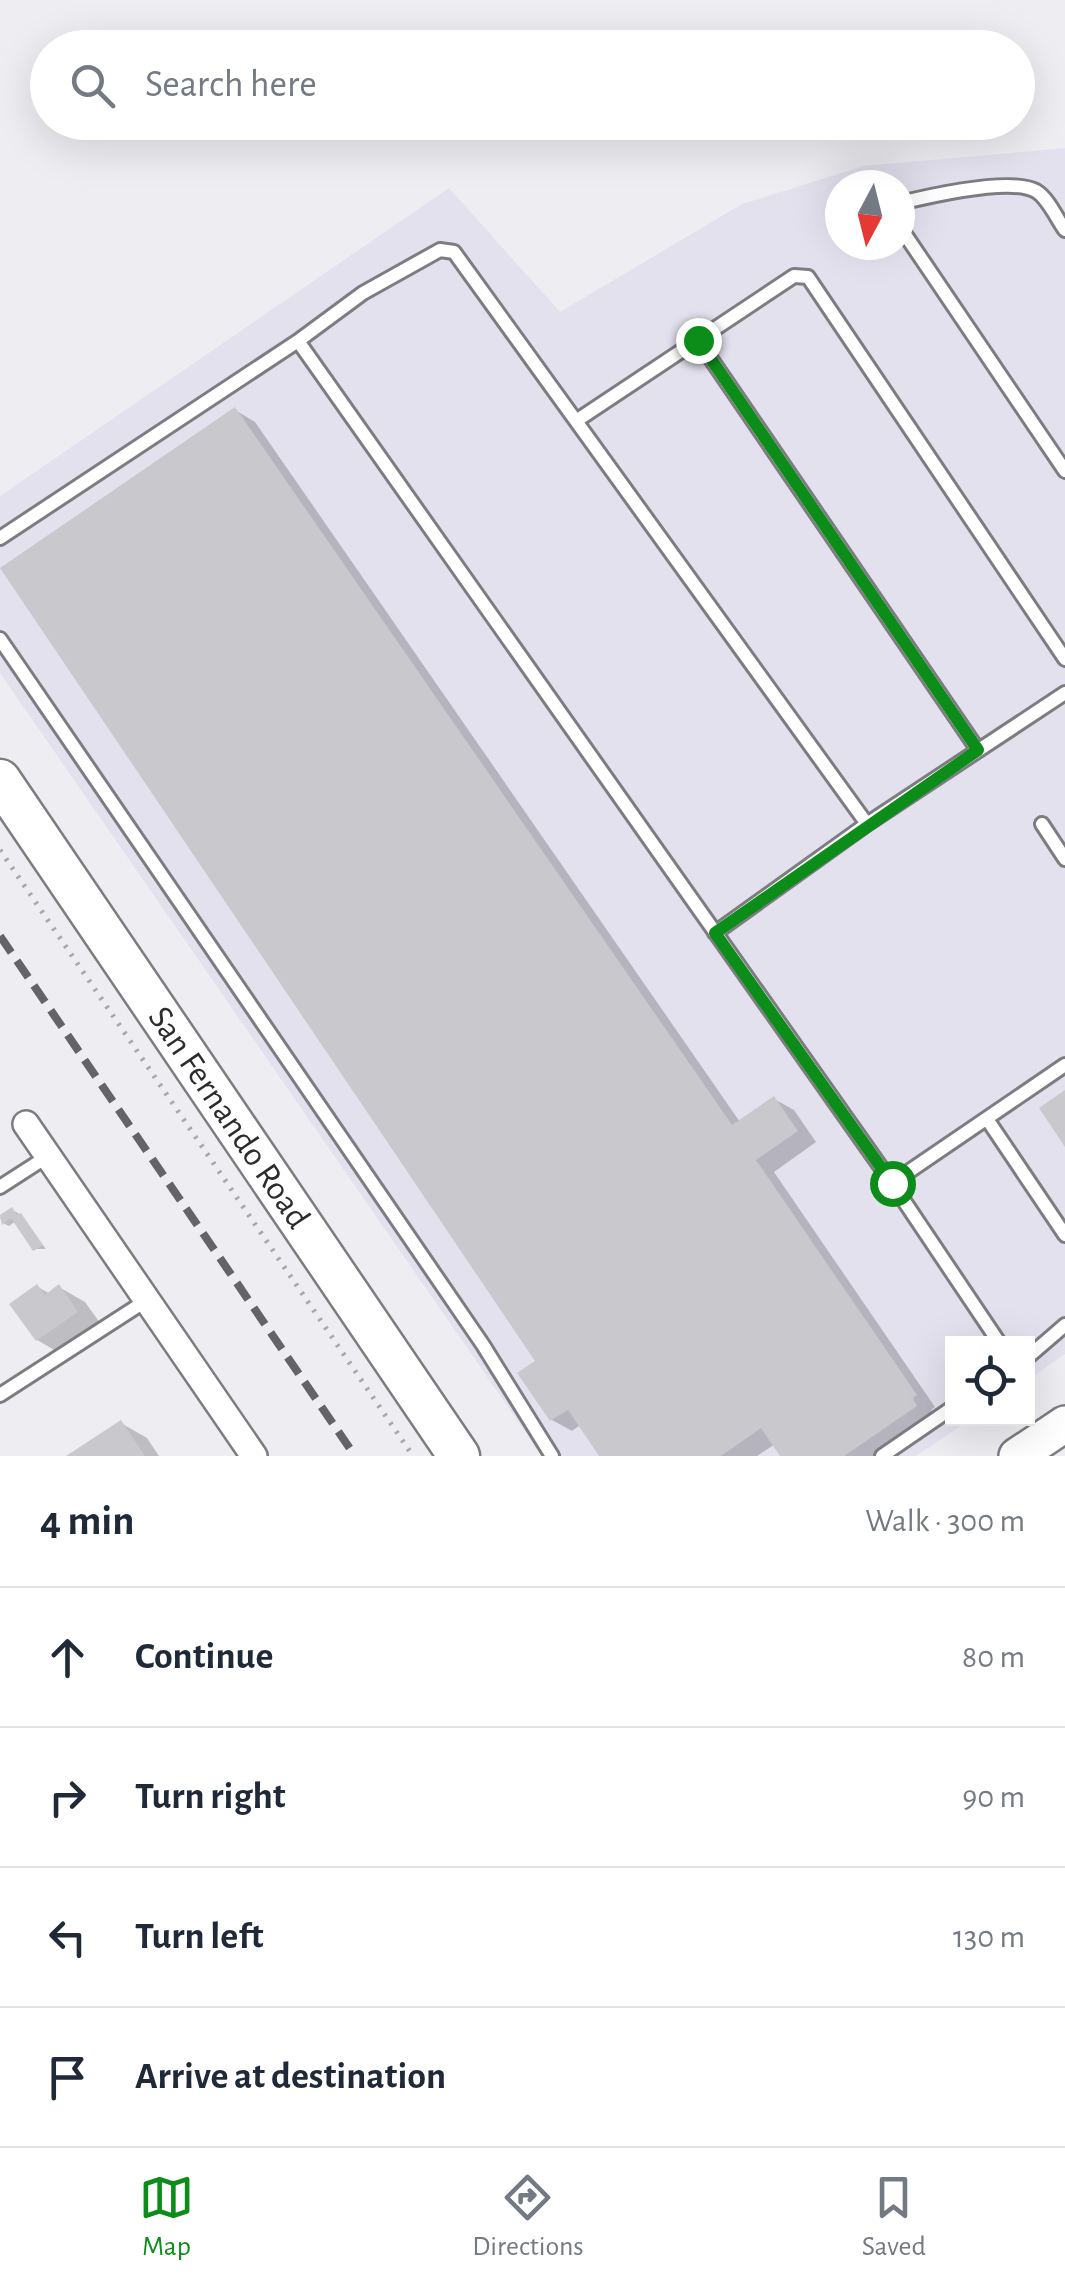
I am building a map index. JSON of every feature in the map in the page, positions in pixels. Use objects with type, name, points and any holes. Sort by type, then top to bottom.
[{"type":"main road","name":"San Fernando Road","points":[[0,780],[459,1456]]},
{"type":"main road","points":[[1017,1456],[1065,1424]]},
{"type":"street","points":[[26,1124],[254,1456]]},
{"type":"lane","points":[[915,200],[998,186],[1030,189],[1041,195],[1065,230]]},
{"type":"lane","points":[[0,538],[364,294],[446,248],[454,252],[867,824]]},
{"type":"lane","points":[[915,249],[1065,471]]},
{"type":"lane","points":[[576,421],[794,276],[808,277],[1065,659]]},
{"type":"lane","points":[[698,340],[978,750]]},
{"type":"lane","points":[[298,341],[892,1183],[995,1336]]},
{"type":"lane","points":[[0,640],[483,1345],[552,1456]]},
{"type":"lane","points":[[715,933],[867,824],[1065,693]]},
{"type":"lane","points":[[1042,824],[1065,859]]},
{"type":"lane","points":[[892,1183],[1065,1066]]},
{"type":"lane","points":[[987,1119],[1065,1235]]},
{"type":"lane","points":[[0,1188],[48,1156]]},
{"type":"lane","points":[[2,1389],[147,1300]]},
{"type":"lane","points":[[1035,1351],[1065,1324]]},
{"type":"lane","points":[[882,1456],[945,1413]]},
{"type":"path","points":[[0,850],[413,1456]]},
{"type":"shaded area","points":[[1065,148],[1065,1354],[1035,1375],[1035,1336],[945,1336],[945,1426],[961,1426],[916,1456],[542,1456],[0,673],[0,496],[449,188],[560,312],[742,204],[825,178],[825,260],[915,260],[915,170],[851,170]]},
{"type":"building","points":[[235,407],[732,1125],[774,1096],[798,1131],[756,1160],[917,1395],[913,1398],[917,1406],[844,1456],[780,1456],[761,1428],[721,1456],[599,1456],[568,1410],[550,1421],[517,1373],[535,1361],[0,568]]},
{"type":"building","points":[[1065,1090],[1065,1147],[1039,1108]]},
{"type":"building","points":[[12,1207],[17,1215],[21,1213],[43,1245],[33,1251],[11,1218],[2,1225],[0,1215]]},
{"type":"building","points":[[37,1284],[45,1295],[59,1284],[78,1312],[36,1341],[9,1304]]},
{"type":"building","points":[[121,1420],[145,1456],[66,1456]]},
{"type":"railway","points":[[0,936],[355,1456]]},
{"type":"route","points":[[698,340],[978,750],[715,933],[892,1183]]}]
